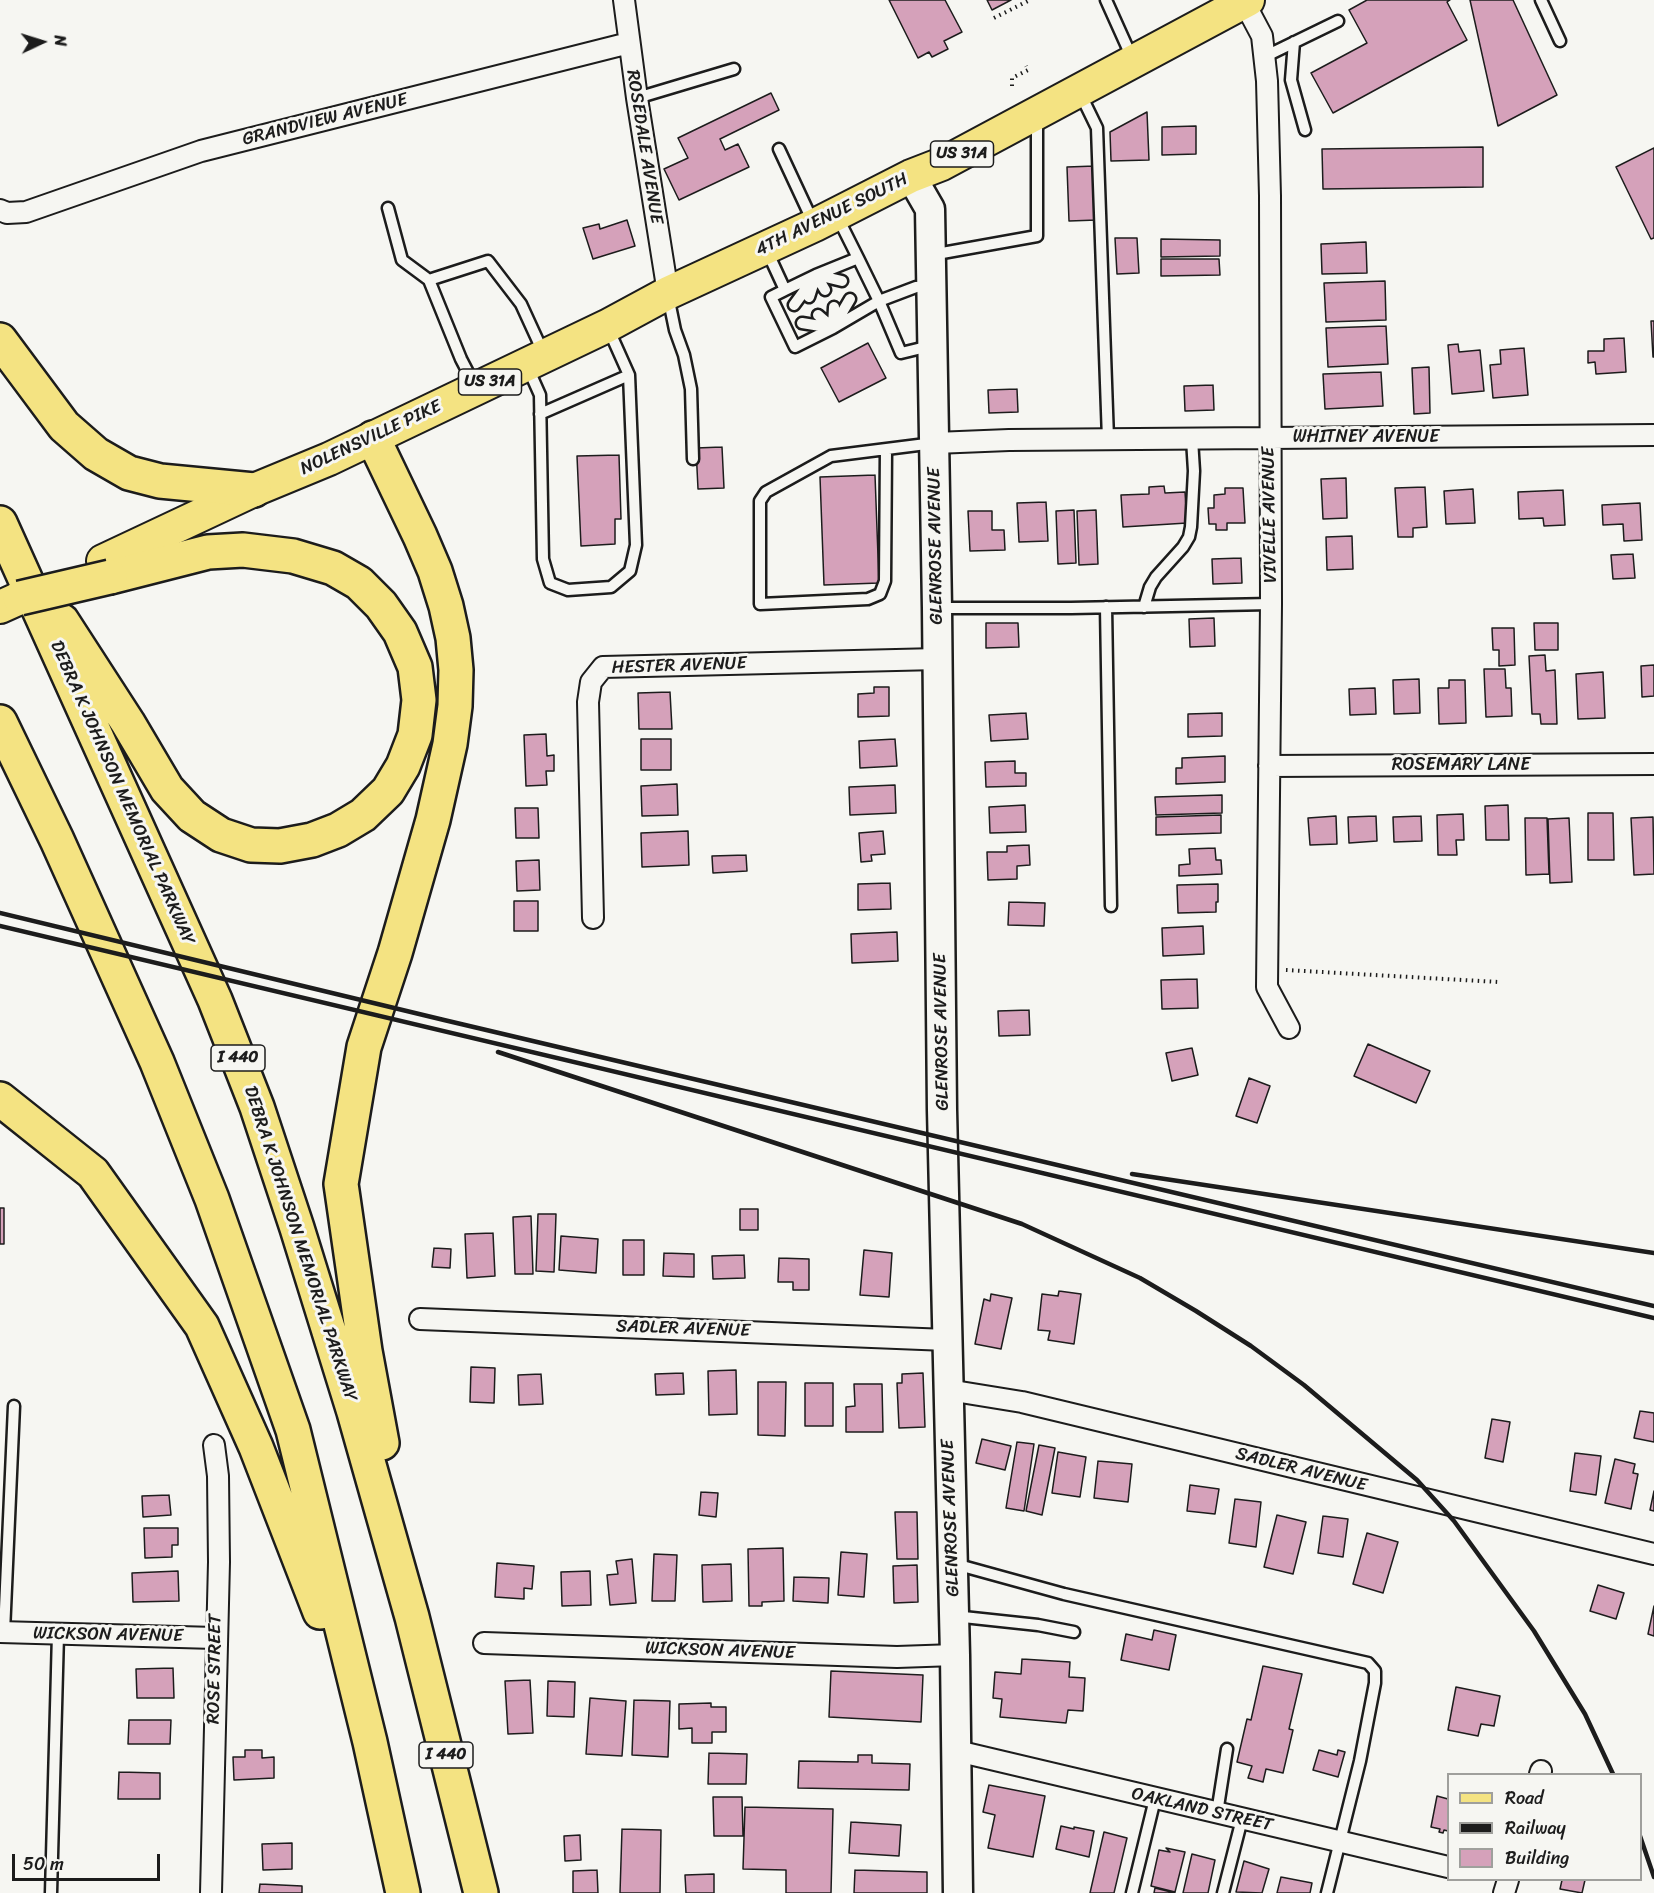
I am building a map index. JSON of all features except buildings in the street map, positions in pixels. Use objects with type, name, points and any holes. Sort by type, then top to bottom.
[{"type":"highway","points":[[0,340],[64,426],[96,454],[129,473],[160,481],[254,490]]},
{"type":"highway","points":[[373,438],[435,571],[453,638],[456,670],[455,706],[450,744],[430,831],[395,953],[364,1047],[341,1184],[365,1351],[412,1617]]},
{"type":"highway","points":[[2,528],[128,723],[167,789],[192,816],[221,835],[251,845],[280,846],[312,840],[338,831],[363,814],[388,791],[403,766],[415,735],[419,700],[415,668],[394,623],[381,605],[359,583],[333,568],[293,556],[243,550],[208,552],[106,569],[10,602]]},
{"type":"highway","name":"DEBRA K JOHNSON MEMORIAL PARKWAY","points":[[2,528],[215,1000],[257,1107],[351,1400],[412,1617],[481,1893]]},
{"type":"highway","points":[[0,722],[57,840],[157,1062],[212,1199],[293,1430],[370,1742],[402,1893]]},
{"type":"highway","points":[[0,1099],[93,1173],[202,1326],[256,1447],[370,1742]]},
{"type":"main road","name":"4TH AVENUE SOUTH","points":[[668,293],[766,248],[911,176],[942,164],[1246,1]]},
{"type":"main road","name":"NOLENSVILLE PIKE","points":[[106,569],[254,490],[373,438],[476,389],[608,326],[668,293]]},
{"type":"street","name":"ROSEDALE AVENUE","points":[[624,0],[668,293]]},
{"type":"street","name":"VIVELLE AVENUE","points":[[1246,1],[1262,36],[1267,81],[1270,196],[1271,604],[1267,987],[1289,1028]]},
{"type":"street","name":"GRANDVIEW AVENUE","points":[[0,210],[7,213],[26,212],[201,151],[629,43]]},
{"type":"street","name":"GLENROSE AVENUE","points":[[911,176],[930,209],[947,1340],[957,1751],[958,1893]]},
{"type":"street","name":"WHITNEY AVENUE","points":[[935,443],[1009,440],[1654,435]]},
{"type":"street","name":"HESTER AVENUE","points":[[593,918],[588,702],[591,682],[603,668],[938,659]]},
{"type":"street","name":"ROSEMARY LANE","points":[[1269,766],[1654,764]]},
{"type":"street","name":"SADLER AVENUE","points":[[420,1319],[947,1340]]},
{"type":"street","name":"SADLER AVENUE","points":[[948,1390],[1022,1402],[1654,1554]]},
{"type":"street","name":"ROSE STREET","points":[[211,1893],[215,1638],[219,1562],[218,1486],[213,1445]]},
{"type":"street","name":"WICKSON AVENUE","points":[[2,1632],[215,1638]]},
{"type":"street","name":"WICKSON AVENUE","points":[[484,1643],[897,1657],[955,1655]]},
{"type":"street","name":"OAKLAND STREET","points":[[957,1751],[1447,1867]]},
{"type":"lane","points":[[1106,0],[1134,60]]},
{"type":"lane","points":[[1541,0],[1560,41]]},
{"type":"lane","points":[[1264,57],[1338,21]]},
{"type":"lane","points":[[1294,42],[1291,80],[1305,130]]},
{"type":"lane","points":[[637,98],[734,69]]},
{"type":"lane","points":[[1078,90],[1097,128],[1108,439]]},
{"type":"lane","points":[[931,255],[1037,236],[1036,113]]},
{"type":"lane","points":[[779,149],[825,219],[858,258],[901,353],[933,345]]},
{"type":"lane","points":[[388,208],[402,260],[429,280],[476,389]]},
{"type":"lane","points":[[766,248],[785,290]]},
{"type":"lane","points":[[858,258],[771,297],[795,347],[879,301],[916,287],[932,286]]},
{"type":"lane","points":[[429,280],[488,261],[521,304],[536,360],[540,395],[543,559],[550,583],[568,590],[612,587],[630,571],[636,546],[629,375],[608,326]]},
{"type":"lane","points":[[816,275],[842,281]]},
{"type":"lane","points":[[816,275],[825,290]]},
{"type":"lane","points":[[809,297],[816,275]]},
{"type":"lane","points":[[794,305],[816,275]]},
{"type":"lane","points":[[668,293],[675,330],[684,355],[691,389],[693,459]]},
{"type":"lane","points":[[833,328],[850,299]]},
{"type":"lane","points":[[833,328],[834,307]]},
{"type":"lane","points":[[818,315],[833,328]]},
{"type":"lane","points":[[802,323],[833,328]]},
{"type":"lane","points":[[540,414],[629,375]]},
{"type":"lane","points":[[1144,607],[1150,587],[1156,577],[1189,537],[1194,471],[1192,439]]},
{"type":"lane","points":[[886,450],[885,580],[880,594],[868,599],[760,604],[760,501],[766,492],[831,456],[935,443]]},
{"type":"lane","points":[[937,608],[1271,604]]},
{"type":"lane","points":[[1106,607],[1111,906]]},
{"type":"lane","points":[[2,1632],[14,1406]]},
{"type":"lane","points":[[953,1564],[1064,1594],[1368,1663],[1375,1671],[1376,1683],[1360,1761],[1327,1893]]},
{"type":"lane","points":[[954,1616],[1038,1625],[1074,1632]]},
{"type":"lane","points":[[51,1893],[58,1634]]},
{"type":"lane","points":[[1217,1813],[1227,1749]]},
{"type":"lane","points":[[1132,1893],[1155,1799]]},
{"type":"lane","points":[[1223,1893],[1242,1819]]},
{"type":"path","points":[[994,18],[1029,0]]},
{"type":"path","points":[[1012,86],[1012,78],[1028,70],[1026,66]]},
{"type":"path","points":[[1268,969],[1498,982]]},
{"type":"railway","points":[[0,913],[1654,1306]]},
{"type":"railway","points":[[0,926],[1654,1318]]},
{"type":"railway","points":[[498,1052],[1022,1224],[1140,1278],[1251,1346],[1304,1385],[1417,1480],[1454,1521],[1534,1631],[1585,1714],[1613,1773]]},
{"type":"railway","points":[[1132,1174],[1654,1253]]},
{"type":"railway","points":[[1642,1842],[1654,1877]]}]
